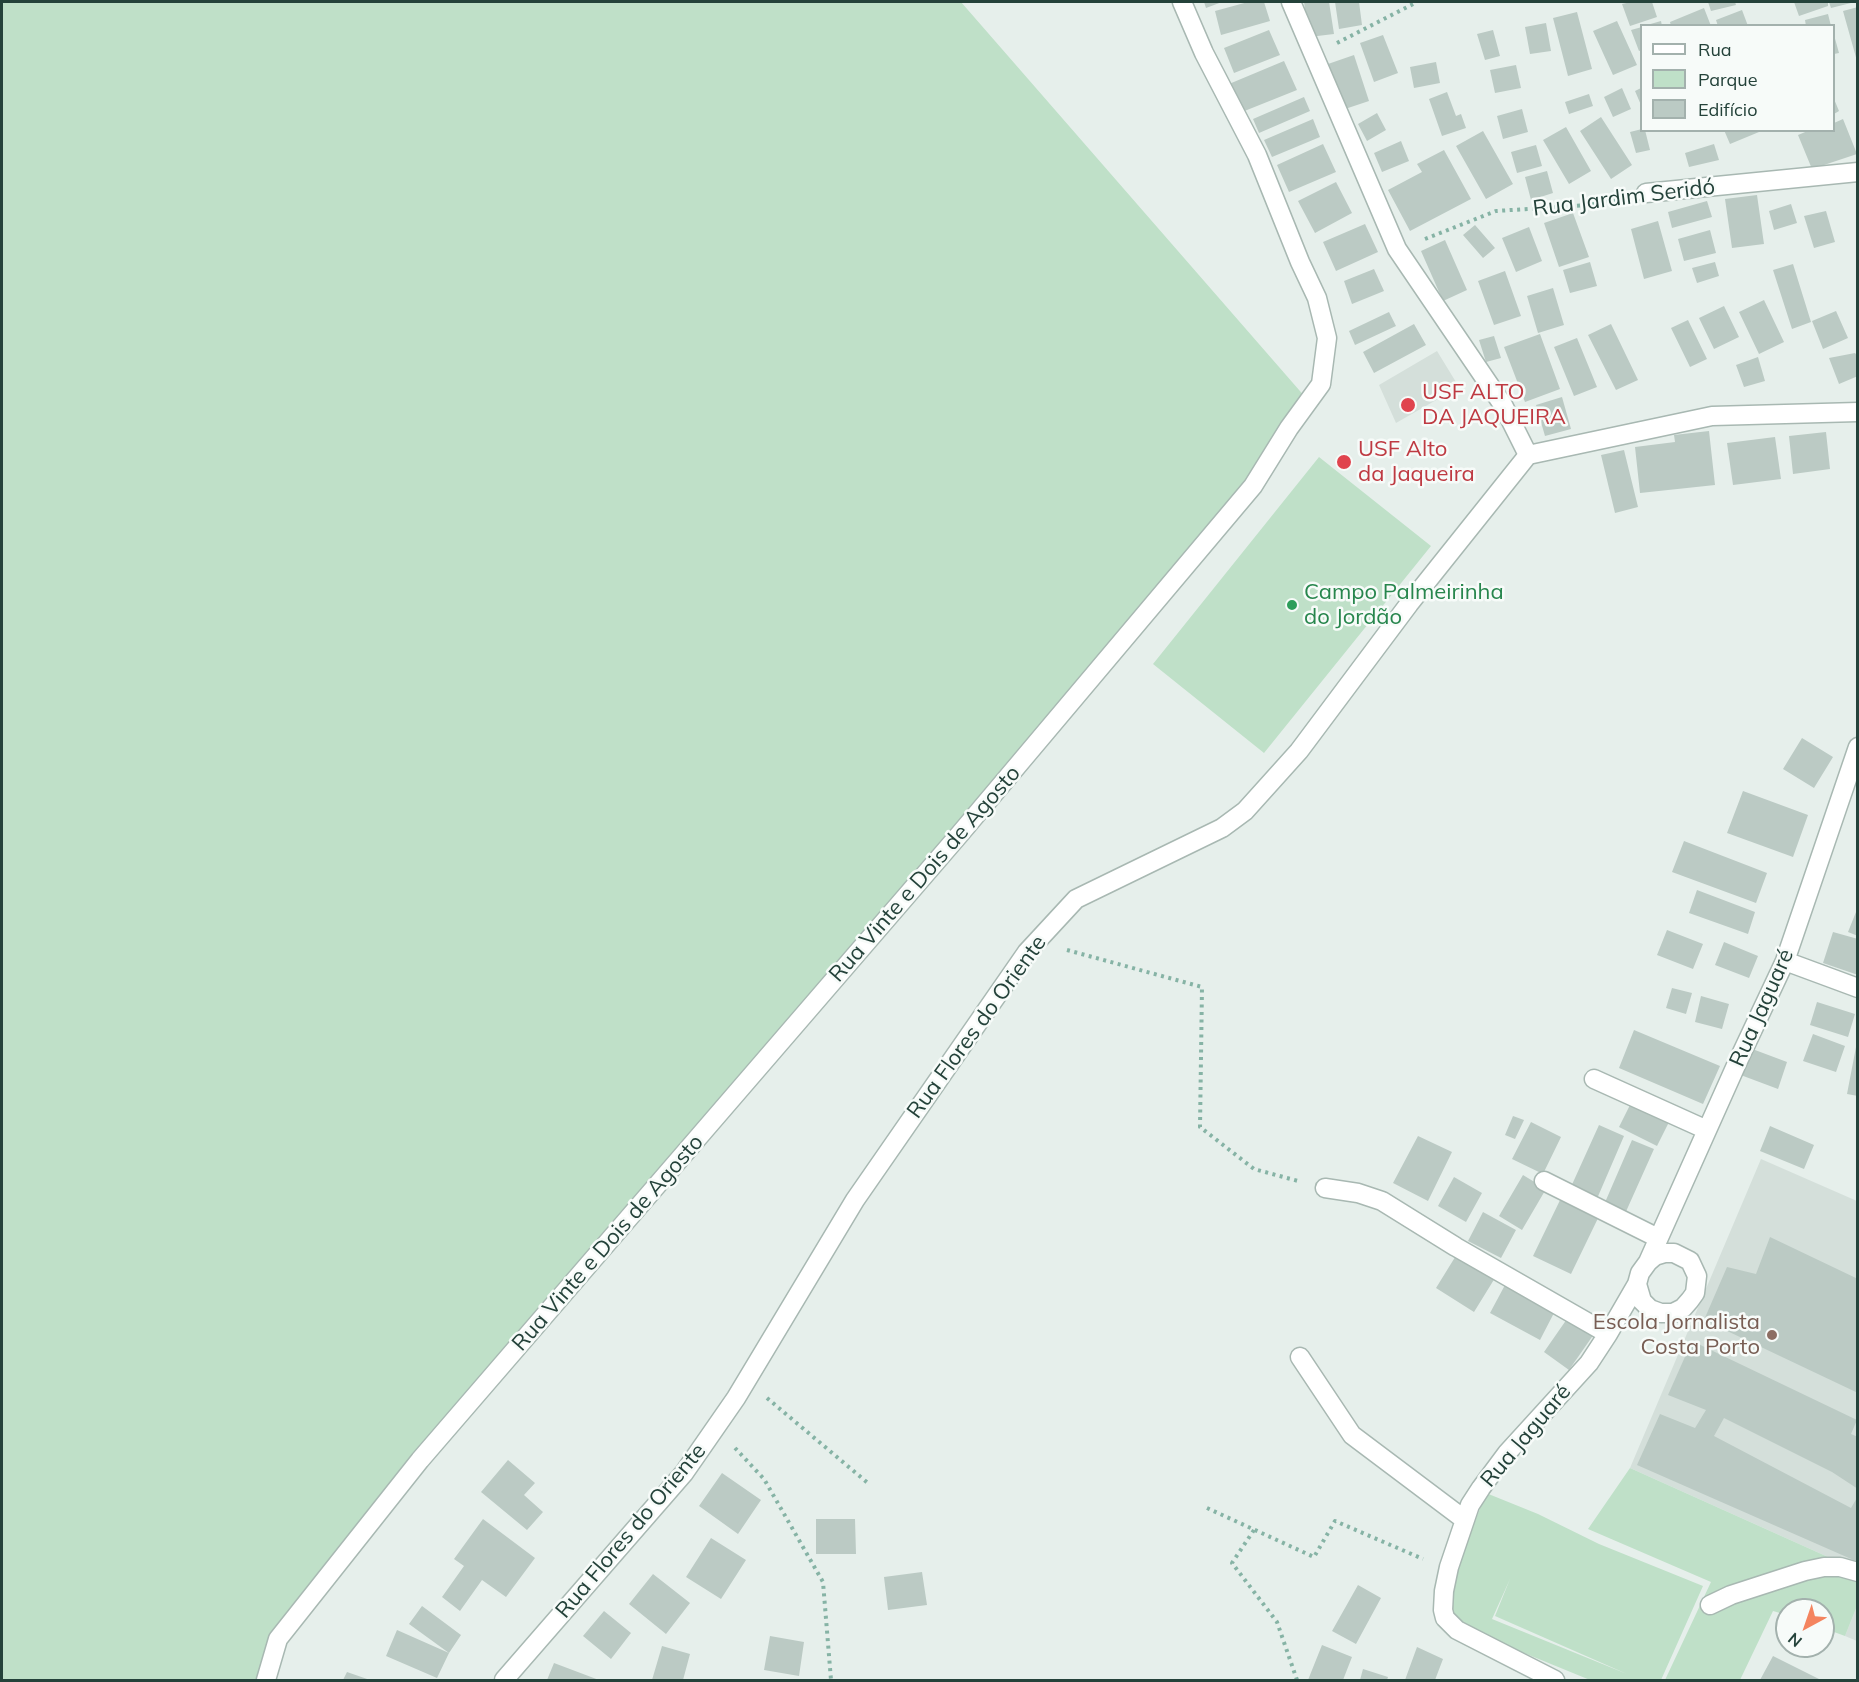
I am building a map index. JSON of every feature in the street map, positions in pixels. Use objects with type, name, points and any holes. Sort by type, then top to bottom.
[{"type":"street","name":"Rua Vinte e Dois de Agosto","points":[[266,1680],[278,1639],[420,1460],[967,826],[1238,504],[1253,486],[1320,384],[1327,338],[1317,298],[1257,155],[1204,53],[1182,2]]},
{"type":"street","points":[[1291,2],[1397,249],[1503,405],[1528,455],[1712,416],[1857,412]]},
{"type":"street","name":"Rua Jardim Seridó","points":[[1646,193],[1857,172]]},
{"type":"street","name":"Rua Flores do Oriente","points":[[504,1680],[684,1473],[746,1380],[855,1200],[1027,952],[1076,899],[1222,828],[1245,811],[1299,752],[1409,604],[1528,455]]},
{"type":"street","name":"Rua Jaguaré","points":[[1648,1262],[1785,961],[1857,747]]},
{"type":"street","points":[[1785,961],[1857,988]]},
{"type":"street","points":[[1594,1079],[1707,1130]]},
{"type":"street","points":[[1544,1181],[1658,1238]]},
{"type":"street","points":[[1324,1188],[1358,1193],[1382,1201],[1608,1334]]},
{"type":"street","points":[[1665,1253],[1674,1253],[1690,1261],[1697,1276],[1695,1293],[1683,1308],[1673,1313],[1661,1313],[1650,1309],[1642,1301],[1637,1284],[1640,1273],[1648,1262],[1655,1256],[1665,1253]]},
{"type":"street","name":"Rua Jaguaré","points":[[1555,1680],[1457,1630],[1450,1624],[1443,1610],[1448,1570],[1470,1505],[1481,1488],[1507,1453],[1589,1363],[1637,1284]]},
{"type":"street","points":[[1300,1357],[1352,1435],[1465,1520]]},
{"type":"street","points":[[1710,1605],[1731,1595],[1805,1571],[1840,1567],[1857,1572]]},
{"type":"path","points":[[1313,56],[1417,2]]},
{"type":"path","name":"Rua Jardim Seridó","points":[[1397,249],[1496,211],[1589,205],[1646,193]]},
{"type":"path","points":[[1037,941],[1202,987],[1200,1127],[1254,1169],[1324,1188]]},
{"type":"path","points":[[746,1380],[869,1484]]},
{"type":"path","points":[[715,1427],[764,1479],[823,1582],[831,1680]]},
{"type":"path","points":[[1207,1508],[1314,1557],[1335,1521],[1448,1570]]},
{"type":"path","points":[[1254,1530],[1232,1563],[1277,1622],[1297,1680]]},
{"type":"shaded area","name":"USF ALTO DA JAQUEIRA","points":[[1437,351],[1459,387],[1396,423],[1379,385]]},
{"type":"shaded area","name":"Escola Jornalista Costa Porto","points":[[1761,1159],[1857,1201],[1857,1570],[1630,1468]]},
{"type":"shaded area","points":[[1857,1606],[1857,1641],[1845,1636]]},
{"type":"green space","points":[[2,2],[961,2],[1313,406],[278,1639],[274,1680],[2,1680]]},
{"type":"green space","name":"Campo Palmeirinha do Jordão","points":[[1319,457],[1431,546],[1264,753],[1153,664]]},
{"type":"green space","points":[[1630,1468],[1857,1570],[1857,1606],[1845,1636],[1835,1632],[1835,1598],[1775,1598],[1775,1612],[1773,1611],[1740,1680],[1665,1680],[1711,1582],[1588,1529]]},
{"type":"green space","points":[[1486,1493],[1538,1514],[1599,1544],[1703,1586],[1661,1680],[1590,1680],[1485,1637],[1439,1614]],"holes":[[[1510,1579],[1495,1616],[1627,1674],[1492,1619]]]},
{"type":"building","points":[[1204,2],[1222,2],[1206,8]]},
{"type":"building","points":[[1248,2],[1264,2],[1270,21],[1221,35],[1215,11]]},
{"type":"building","points":[[1304,2],[1329,2],[1334,34],[1309,37]]},
{"type":"building","points":[[1335,2],[1359,2],[1362,25],[1339,29]]},
{"type":"building","points":[[1652,2],[1657,17],[1630,26],[1622,4]]},
{"type":"building","points":[[1708,2],[1735,2],[1736,5],[1711,11]]},
{"type":"building","points":[[1794,2],[1828,2],[1828,6],[1799,16]]},
{"type":"building","points":[[1829,2],[1855,2],[1831,8]]},
{"type":"building","points":[[1858,7],[1858,61],[1857,61],[1843,11]]},
{"type":"building","points":[[1704,8],[1710,24],[1670,24],[1670,22]]},
{"type":"building","points":[[1742,10],[1747,24],[1717,24],[1716,20]]},
{"type":"building","points":[[1577,12],[1592,69],[1568,76],[1553,18]]},
{"type":"building","points":[[1828,14],[1830,24],[1806,24],[1805,20]]},
{"type":"building","points":[[1617,21],[1637,65],[1613,75],[1593,31]]},
{"type":"building","points":[[1546,23],[1551,51],[1530,54],[1525,27]]},
{"type":"building","points":[[1640,28],[1640,51],[1639,51],[1631,30]]},
{"type":"building","points":[[1269,30],[1280,55],[1234,73],[1224,48]]},
{"type":"building","points":[[1493,30],[1500,56],[1485,60],[1477,34]]},
{"type":"building","points":[[1383,35],[1398,73],[1374,82],[1360,43]]},
{"type":"building","points":[[1835,39],[1839,53],[1835,54]]},
{"type":"building","points":[[1354,55],[1369,101],[1342,110],[1328,64]]},
{"type":"building","points":[[1284,61],[1297,90],[1242,112],[1229,84]]},
{"type":"building","points":[[1436,62],[1440,83],[1414,88],[1410,67]]},
{"type":"building","points":[[1516,65],[1521,88],[1495,93],[1490,70]]},
{"type":"building","points":[[1622,88],[1631,109],[1613,117],[1604,97]]},
{"type":"building","points":[[1640,88],[1640,103],[1635,91]]},
{"type":"building","points":[[1447,92],[1456,116],[1461,114],[1466,128],[1442,136],[1429,99]]},
{"type":"building","points":[[1589,94],[1593,106],[1569,114],[1565,102]]},
{"type":"building","points":[[1304,97],[1310,111],[1259,133],[1253,119]]},
{"type":"building","points":[[1835,101],[1839,111],[1835,113]]},
{"type":"building","points":[[1522,109],[1528,132],[1503,139],[1497,116]]},
{"type":"building","points":[[1377,113],[1386,130],[1367,141],[1358,124]]},
{"type":"building","points":[[1601,117],[1632,165],[1611,179],[1580,131]]},
{"type":"building","points":[[1313,119],[1320,137],[1272,157],[1264,140]]},
{"type":"building","points":[[1843,119],[1857,154],[1812,169],[1798,135],[1805,132],[1835,132],[1835,123]]},
{"type":"building","points":[[1566,127],[1591,171],[1569,184],[1543,140]]},
{"type":"building","points":[[1640,130],[1640,132],[1646,132],[1650,150],[1636,153],[1630,132]]},
{"type":"building","points":[[1483,131],[1513,184],[1486,199],[1456,146]]},
{"type":"building","points":[[1725,132],[1759,132],[1730,144]]},
{"type":"building","points":[[1401,141],[1409,161],[1382,172],[1374,153]]},
{"type":"building","points":[[1323,144],[1336,172],[1289,192],[1277,165]]},
{"type":"building","points":[[1714,144],[1719,160],[1689,167],[1685,153]]},
{"type":"building","points":[[1536,145],[1542,166],[1517,173],[1511,152]]},
{"type":"building","points":[[1444,150],[1471,199],[1410,231],[1388,190],[1422,172],[1417,164]]},
{"type":"building","points":[[1547,171],[1553,193],[1531,200],[1525,177]]},
{"type":"building","points":[[1336,182],[1352,213],[1315,233],[1298,201]]},
{"type":"building","points":[[1757,195],[1764,244],[1732,248],[1725,199]]},
{"type":"building","points":[[1707,201],[1712,217],[1672,228],[1668,212]]},
{"type":"building","points":[[1791,204],[1797,223],[1774,230],[1769,211]]},
{"type":"building","points":[[1826,211],[1835,242],[1814,248],[1804,216]]},
{"type":"building","points":[[1573,213],[1589,257],[1559,267],[1544,223]]},
{"type":"building","points":[[1658,221],[1672,271],[1644,279],[1631,229]]},
{"type":"building","points":[[1365,224],[1378,252],[1336,271],[1323,242]]},
{"type":"building","points":[[1475,225],[1495,248],[1483,258],[1463,235]]},
{"type":"building","points":[[1529,227],[1542,261],[1516,272],[1502,238]]},
{"type":"building","points":[[1710,230],[1716,253],[1684,261],[1678,239]]},
{"type":"building","points":[[1445,240],[1467,290],[1443,301],[1421,251]]},
{"type":"building","points":[[1590,262],[1597,286],[1570,293],[1563,270]]},
{"type":"building","points":[[1715,262],[1719,276],[1697,283],[1692,268]]},
{"type":"building","points":[[1793,264],[1811,322],[1792,329],[1773,270]]},
{"type":"building","points":[[1374,269],[1384,291],[1352,304],[1344,281]]},
{"type":"building","points":[[1505,271],[1521,316],[1494,325],[1478,281]]},
{"type":"building","points":[[1553,288],[1564,325],[1538,333],[1527,296]]},
{"type":"building","points":[[1764,300],[1784,342],[1759,354],[1739,312]]},
{"type":"building","points":[[1724,306],[1739,337],[1714,349],[1699,318]]},
{"type":"building","points":[[1836,311],[1848,338],[1823,349],[1812,321]]},
{"type":"building","points":[[1389,312],[1396,326],[1355,345],[1349,331]]},
{"type":"building","points":[[1688,320],[1707,359],[1690,367],[1671,328]]},
{"type":"building","points":[[1414,324],[1426,345],[1374,373],[1363,352]]},
{"type":"building","points":[[1611,324],[1638,380],[1616,390],[1588,335]]},
{"type":"building","points":[[1540,334],[1560,389],[1525,402],[1504,347]]},
{"type":"building","points":[[1494,336],[1501,358],[1486,362],[1479,340]]},
{"type":"building","points":[[1577,338],[1597,387],[1574,396],[1554,347]]},
{"type":"building","points":[[1855,353],[1858,357],[1858,376],[1839,384],[1829,358]]},
{"type":"building","points":[[1758,357],[1765,381],[1744,387],[1736,365]]},
{"type":"building","points":[[1562,397],[1571,429],[1545,436],[1536,405]]},
{"type":"building","points":[[1709,431],[1715,485],[1640,493],[1635,447],[1675,442],[1674,435]]},
{"type":"building","points":[[1826,432],[1830,469],[1793,474],[1789,436]]},
{"type":"building","points":[[1775,437],[1781,479],[1733,485],[1727,443]]},
{"type":"building","points":[[1624,450],[1638,507],[1615,513],[1601,455]]},
{"type":"building","points":[[1802,738],[1833,757],[1814,788],[1783,769]]},
{"type":"building","points":[[1743,791],[1808,815],[1793,857],[1727,833]]},
{"type":"building","points":[[1684,841],[1767,873],[1756,903],[1672,872]]},
{"type":"building","points":[[1697,890],[1755,912],[1748,934],[1689,913]]},
{"type":"building","points":[[1858,907],[1858,936],[1848,932]]},
{"type":"building","points":[[1667,930],[1703,944],[1693,969],[1657,955]]},
{"type":"building","points":[[1833,932],[1858,939],[1858,975],[1823,963]]},
{"type":"building","points":[[1724,942],[1758,956],[1749,978],[1715,965]]},
{"type":"building","points":[[1672,988],[1692,993],[1686,1014],[1666,1008]]},
{"type":"building","points":[[1701,996],[1729,1004],[1722,1029],[1695,1022]]},
{"type":"building","points":[[1817,1002],[1855,1014],[1848,1037],[1810,1025]]},
{"type":"building","points":[[1634,1030],[1720,1066],[1703,1104],[1619,1068]]},
{"type":"building","points":[[1813,1034],[1845,1046],[1836,1072],[1803,1061]]},
{"type":"building","points":[[1747,1047],[1787,1062],[1778,1089],[1738,1074]]},
{"type":"building","points":[[1856,1047],[1858,1047],[1858,1096],[1847,1094]]},
{"type":"building","points":[[1631,1103],[1669,1122],[1657,1146],[1619,1127]]},
{"type":"building","points":[[1513,1116],[1524,1120],[1515,1139],[1505,1135]]},
{"type":"building","points":[[1531,1122],[1561,1137],[1543,1174],[1512,1159]]},
{"type":"building","points":[[1599,1125],[1624,1136],[1596,1201],[1570,1189]]},
{"type":"building","points":[[1770,1126],[1814,1145],[1804,1169],[1760,1151]]},
{"type":"building","points":[[1418,1136],[1452,1152],[1428,1201],[1393,1183]]},
{"type":"building","points":[[1632,1140],[1654,1149],[1624,1216],[1603,1207]]},
{"type":"building","points":[[1523,1175],[1546,1189],[1522,1230],[1499,1216]]},
{"type":"building","points":[[1454,1177],[1482,1193],[1466,1222],[1438,1206]]},
{"type":"building","points":[[1563,1194],[1601,1212],[1571,1274],[1533,1256]]},
{"type":"building","points":[[1483,1212],[1516,1230],[1501,1258],[1468,1241]]},
{"type":"building","points":[[1770,1237],[1858,1279],[1858,1393],[1704,1320],[1727,1267],[1756,1274]]},
{"type":"building","points":[[1457,1254],[1495,1278],[1474,1312],[1436,1288]]},
{"type":"building","points":[[1505,1285],[1555,1311],[1540,1340],[1490,1313]]},
{"type":"building","points":[[1569,1316],[1594,1334],[1569,1370],[1544,1352]]},
{"type":"building","points":[[1692,1341],[1857,1420],[1851,1434],[1858,1437],[1858,1489],[1832,1472],[1724,1418],[1714,1436],[1851,1508],[1858,1496],[1858,1562],[1637,1465],[1660,1414],[1695,1428],[1706,1410],[1668,1395]]},
{"type":"building","points":[[508,1460],[535,1483],[524,1495],[543,1512],[527,1530],[481,1492]]},
{"type":"building","points":[[722,1473],[761,1500],[738,1534],[699,1506]]},
{"type":"building","points":[[483,1519],[535,1558],[506,1597],[482,1580],[460,1611],[442,1597],[464,1566],[454,1559]]},
{"type":"building","points":[[816,1519],[855,1519],[856,1554],[816,1554]]},
{"type":"building","points":[[711,1538],[746,1560],[721,1599],[686,1577]]},
{"type":"building","points":[[922,1572],[927,1605],[888,1610],[884,1577]]},
{"type":"building","points":[[653,1574],[690,1603],[666,1634],[629,1604]]},
{"type":"building","points":[[1358,1585],[1381,1598],[1356,1644],[1332,1631]]},
{"type":"building","points":[[422,1606],[461,1635],[449,1653],[409,1624]]},
{"type":"building","points":[[604,1611],[631,1633],[611,1659],[583,1636]]},
{"type":"building","points":[[397,1630],[449,1653],[437,1678],[386,1656]]},
{"type":"building","points":[[770,1636],[804,1642],[799,1676],[764,1670]]},
{"type":"building","points":[[1322,1645],[1352,1657],[1343,1680],[1308,1680]]},
{"type":"building","points":[[662,1646],[690,1654],[683,1680],[652,1680]]},
{"type":"building","points":[[1417,1647],[1443,1659],[1435,1680],[1405,1680]]},
{"type":"building","points":[[1773,1656],[1821,1680],[1760,1680]]},
{"type":"building","points":[[554,1663],[599,1680],[547,1680]]},
{"type":"building","points":[[1363,1669],[1388,1677],[1387,1680],[1360,1680]]},
{"type":"building","points":[[347,1672],[370,1680],[343,1680]]},
{"type":"place","name":"USF ALTO DA JAQUEIRA","points":[[1408,405]]},
{"type":"place","name":"USF Alto da Jaqueira","points":[[1344,462]]},
{"type":"place","name":"Campo Palmeirinha do Jordão","points":[[1292,605]]},
{"type":"place","name":"Escola Jornalista Costa Porto","points":[[1772,1335]]}]
